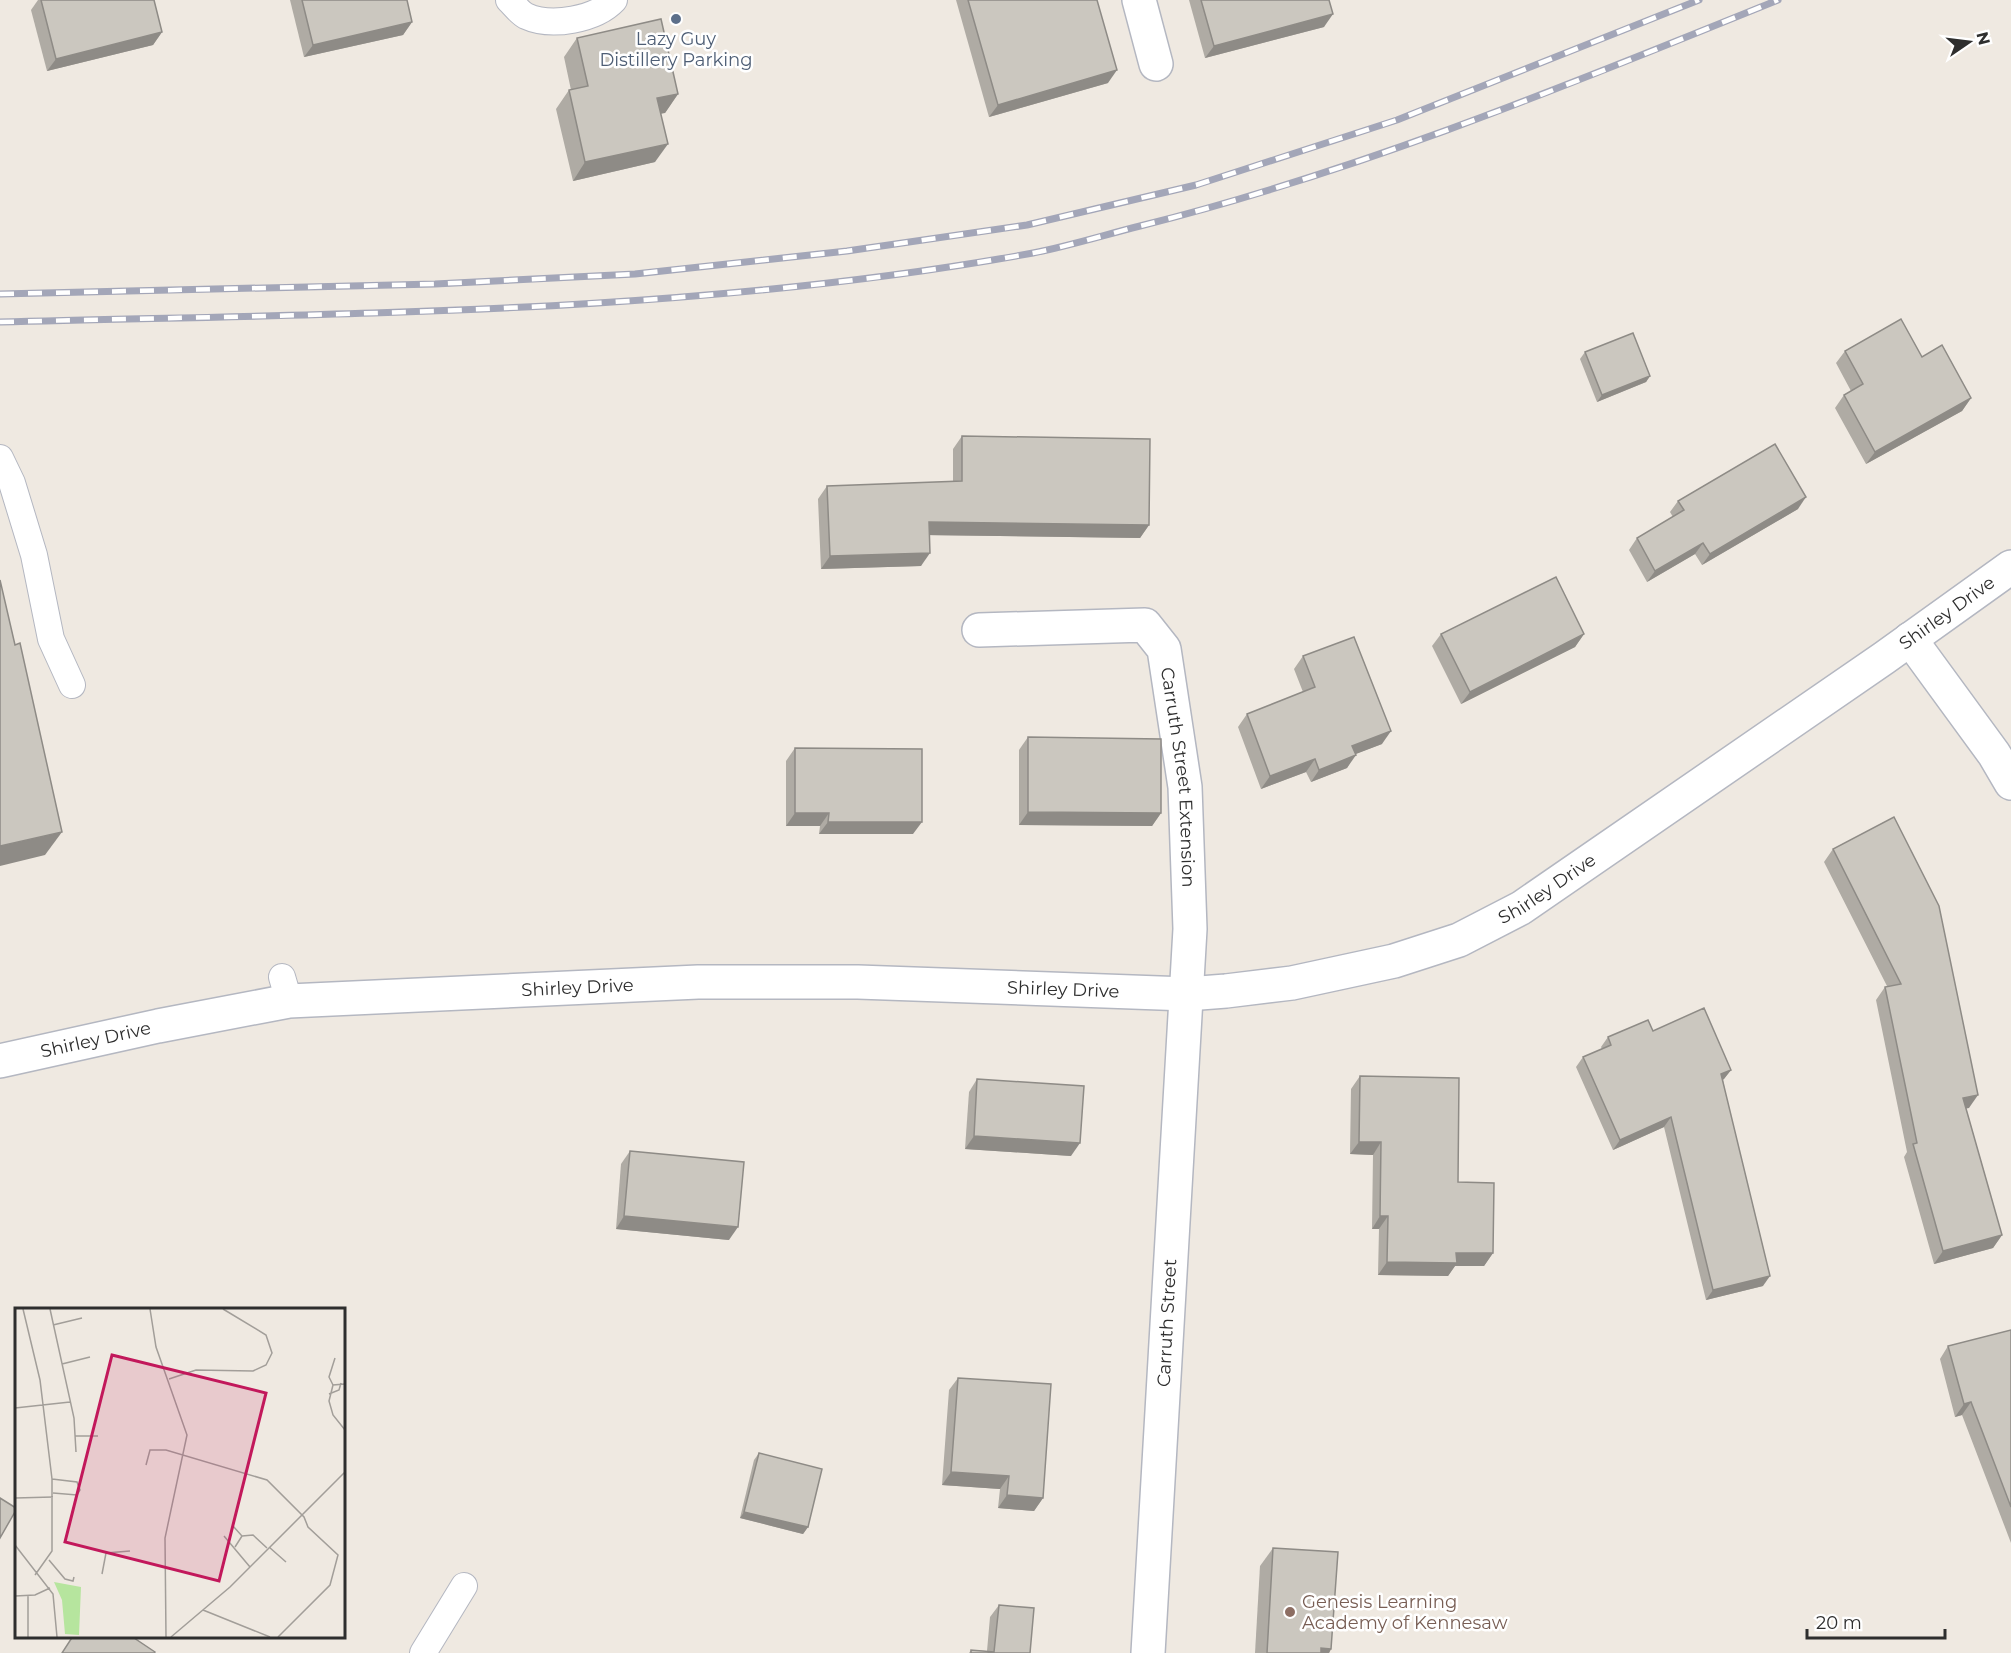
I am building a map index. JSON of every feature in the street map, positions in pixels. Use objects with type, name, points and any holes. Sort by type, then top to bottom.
[{"type":"street","points":[[1139,0],[1156,64]]},
{"type":"street","name":"Shirley Drive","points":[[0,1061],[153,1017],[286,989],[698,982],[858,982],[1187,994],[1292,983],[1394,961],[1459,940],[1521,908],[2011,567]]},
{"type":"street","name":"Carruth Street Extension","points":[[979,630],[1145,625],[1164,649],[1185,787],[1190,929],[1187,994]]},
{"type":"street","points":[[1910,639],[1994,754],[2011,783]]},
{"type":"street","name":"Carruth Street","points":[[1148,1653],[1187,994]]},
{"type":"lane","points":[[509,0],[525,15],[541,20],[569,20],[606,9],[615,0]]},
{"type":"lane","points":[[0,458],[12,483],[34,555],[51,639],[72,685]]},
{"type":"lane","points":[[423,1653],[464,1586]]},
{"type":"building","points":[[41,0],[154,0],[162,32],[56,59]]},
{"type":"building","points":[[302,0],[407,0],[412,22],[313,45]]},
{"type":"building","points":[[968,0],[1097,0],[1117,70],[998,105]]},
{"type":"building","points":[[1201,0],[1329,0],[1333,14],[1214,46]]},
{"type":"building","points":[[661,19],[678,94],[657,98],[668,144],[585,162],[569,90],[588,86],[577,38]]},
{"type":"building","points":[[1901,319],[1922,357],[1942,345],[1971,398],[1875,452],[1844,395],[1863,384],[1845,351]]},
{"type":"building","points":[[1633,333],[1650,376],[1602,395],[1585,352]]},
{"type":"building","points":[[962,436],[1150,439],[1149,525],[929,522],[930,553],[830,556],[827,486],[962,481]]},
{"type":"building","points":[[1775,444],[1806,497],[1710,554],[1703,543],[1655,571],[1637,538],[1684,510],[1678,501]]},
{"type":"building","points":[[1556,577],[1584,634],[1470,692],[1441,634]]},
{"type":"building","points":[[0,580],[15,645],[20,643],[62,832],[0,846]]},
{"type":"building","points":[[1354,637],[1391,731],[1352,746],[1356,755],[1319,770],[1315,759],[1270,776],[1247,714],[1315,687],[1303,656]]},
{"type":"building","points":[[1028,737],[1161,739],[1161,813],[1028,812]]},
{"type":"building","points":[[795,748],[922,749],[922,822],[828,822],[829,813],[795,813]]},
{"type":"building","points":[[1894,817],[1939,906],[1978,1095],[1963,1098],[2002,1235],[1943,1251],[1913,1144],[1917,1143],[1885,987],[1901,984],[1833,849]]},
{"type":"building","points":[[1704,1008],[1731,1070],[1721,1074],[1770,1276],[1713,1290],[1671,1117],[1620,1140],[1583,1057],[1611,1045],[1608,1037],[1648,1020],[1653,1031]]},
{"type":"building","points":[[1360,1076],[1459,1078],[1458,1182],[1494,1183],[1493,1253],[1456,1253],[1457,1263],[1387,1262],[1388,1216],[1380,1216],[1381,1142],[1359,1142]]},
{"type":"building","points":[[977,1079],[1084,1086],[1080,1143],[974,1136]]},
{"type":"building","points":[[630,1151],[744,1162],[738,1227],[624,1216]]},
{"type":"building","points":[[2011,1330],[2011,1507],[1971,1402],[1964,1404],[1948,1346]]},
{"type":"building","points":[[958,1378],[1051,1384],[1043,1498],[1007,1495],[1009,1476],[951,1472]]},
{"type":"building","points":[[759,1453],[822,1469],[808,1527],[744,1512]]},
{"type":"building","points":[[0,1498],[15,1507],[15,1512],[0,1538]]},
{"type":"building","name":"Genesis Learning Academy of Kennesaw","points":[[1273,1548],[1338,1552],[1331,1649],[1321,1648],[1321,1653],[1267,1653]]},
{"type":"building","points":[[999,1605],[1034,1608],[1030,1653],[971,1653],[971,1650],[994,1652]]},
{"type":"building","points":[[72,1638],[134,1638],[155,1652],[154,1653],[62,1653]]},
{"type":"railway","points":[[0,294],[435,284],[635,274],[847,251],[1027,225],[1196,185],[1397,120],[1699,0]]},
{"type":"railway","points":[[0,322],[389,313],[647,300],[776,289],[905,273],[1033,253],[1222,204],[1383,153],[1542,94],[1778,0]]},
{"type":"place","name":"Lazy Guy Distillery Parking","points":[[676,19]]},
{"type":"place","name":"Genesis Learning Academy of Kennesaw","points":[[1290,1612]]}]
